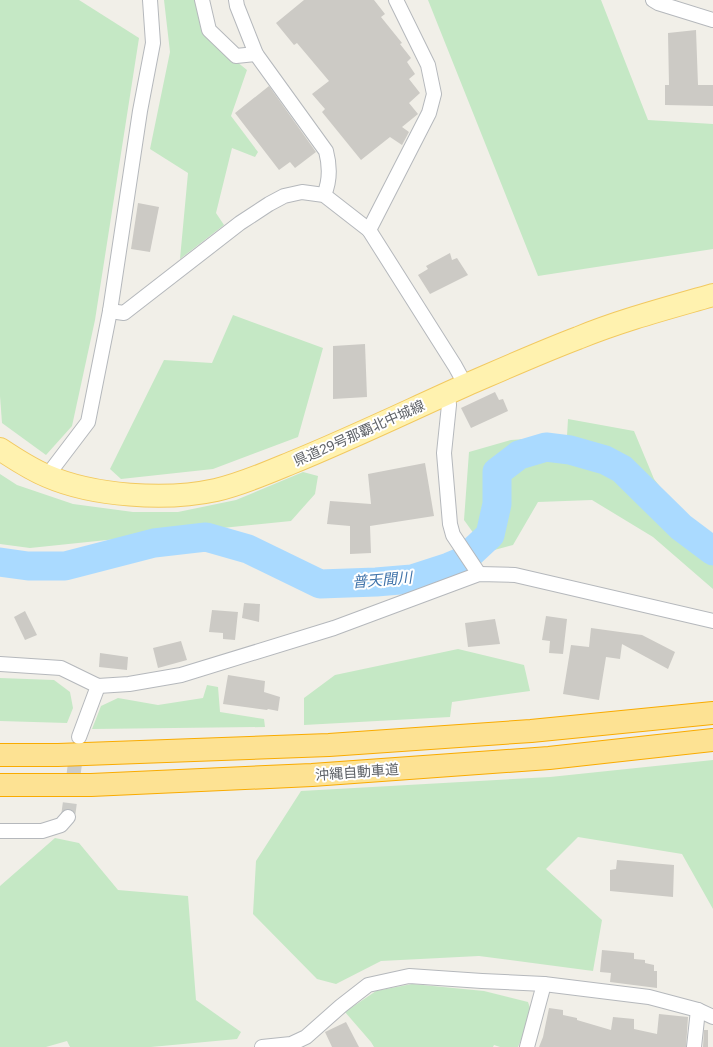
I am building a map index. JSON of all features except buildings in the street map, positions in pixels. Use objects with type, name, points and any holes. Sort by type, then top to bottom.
[{"type":"highway","name":"沖縄自動車道","points":[[0,755],[329,745],[531,731],[713,713]]},
{"type":"highway","name":"沖縄自動車道","points":[[0,784],[91,784],[312,775],[549,758],[713,740]]},
{"type":"main road","name":"県道29号那覇北中城線","points":[[0,450],[47,476],[104,491],[146,495],[174,495],[216,489],[268,472],[313,454],[579,337],[713,295]]},
{"type":"street","points":[[47,476],[88,422],[110,311],[140,111],[153,43],[150,0]]},
{"type":"street","points":[[202,0],[209,30],[236,56],[256,54]]},
{"type":"street","points":[[236,0],[256,54],[326,151],[329,162],[329,177],[327,189],[324,195]]},
{"type":"street","points":[[368,230],[429,113],[434,94],[428,65],[396,0]]},
{"type":"street","points":[[653,0],[658,3],[713,20]]},
{"type":"street","points":[[110,311],[124,313],[240,223],[269,204],[284,196],[302,192],[324,195],[368,230],[455,366],[457,390],[449,405],[444,453],[450,524],[453,535],[478,573]]},
{"type":"street","points":[[0,664],[60,668],[98,686],[129,684],[181,675],[334,628],[478,573],[515,575],[713,621]]},
{"type":"street","points":[[79,737],[98,686]]},
{"type":"street","points":[[0,831],[42,830],[61,825],[68,816]]},
{"type":"street","points":[[262,1047],[307,1042],[341,1006],[368,985],[409,976],[544,984],[649,997],[698,1010],[713,1017]]},
{"type":"street","points":[[527,1047],[544,984]]},
{"type":"street","points":[[694,1047],[698,1010]]},
{"type":"green space","points":[[0,0],[79,0],[139,38],[95,320],[72,426],[46,455],[2,423],[0,396]]},
{"type":"green space","points":[[164,0],[196,0],[205,36],[247,70],[231,116],[258,152],[255,157],[232,148],[216,213],[224,225],[180,259],[188,173],[150,149],[170,52]]},
{"type":"green space","points":[[428,0],[601,0],[648,120],[713,124],[713,249],[538,276]]},
{"type":"green space","points":[[233,315],[323,348],[298,437],[213,469],[121,479],[110,469],[164,360],[212,363]]},
{"type":"green space","points":[[568,419],[634,431],[654,479],[713,555],[713,589],[653,537],[592,500],[538,502],[513,545],[487,552],[464,520],[469,452],[511,440],[567,436]]},
{"type":"green space","points":[[303,472],[318,476],[315,494],[291,521],[30,548],[0,544],[0,474],[17,485],[73,504],[133,512],[178,512],[236,500]]},
{"type":"green space","points":[[458,649],[524,665],[530,691],[452,702],[450,717],[304,725],[304,698],[335,675]]},
{"type":"green space","points":[[0,678],[54,680],[70,692],[73,708],[67,723],[0,721]]},
{"type":"green space","points":[[207,685],[218,687],[220,712],[264,719],[265,727],[92,729],[101,706],[118,698],[158,705],[203,698]]},
{"type":"green space","points":[[713,760],[713,909],[682,854],[578,837],[546,869],[602,920],[593,971],[479,956],[381,961],[336,984],[317,979],[253,914],[256,861],[301,791],[550,777]]},
{"type":"green space","points":[[55,838],[79,843],[118,890],[188,896],[196,1000],[241,1032],[237,1039],[151,1047],[70,1047],[67,1041],[46,1047],[0,1047],[0,886]]},
{"type":"green space","points":[[412,984],[484,991],[528,1002],[532,1014],[518,1047],[500,1047],[494,1045],[493,1047],[374,1047],[345,1012],[376,991]]},
{"type":"waterway","name":"普天間川","points":[[0,562],[28,566],[65,566],[154,543],[206,537],[248,549],[320,584],[412,579],[461,562],[490,535],[497,504],[497,472],[519,455],[546,447],[570,450],[605,460],[622,469],[681,527],[713,551]]},
{"type":"tunnel","points":[[68,817],[77,748]]}]
